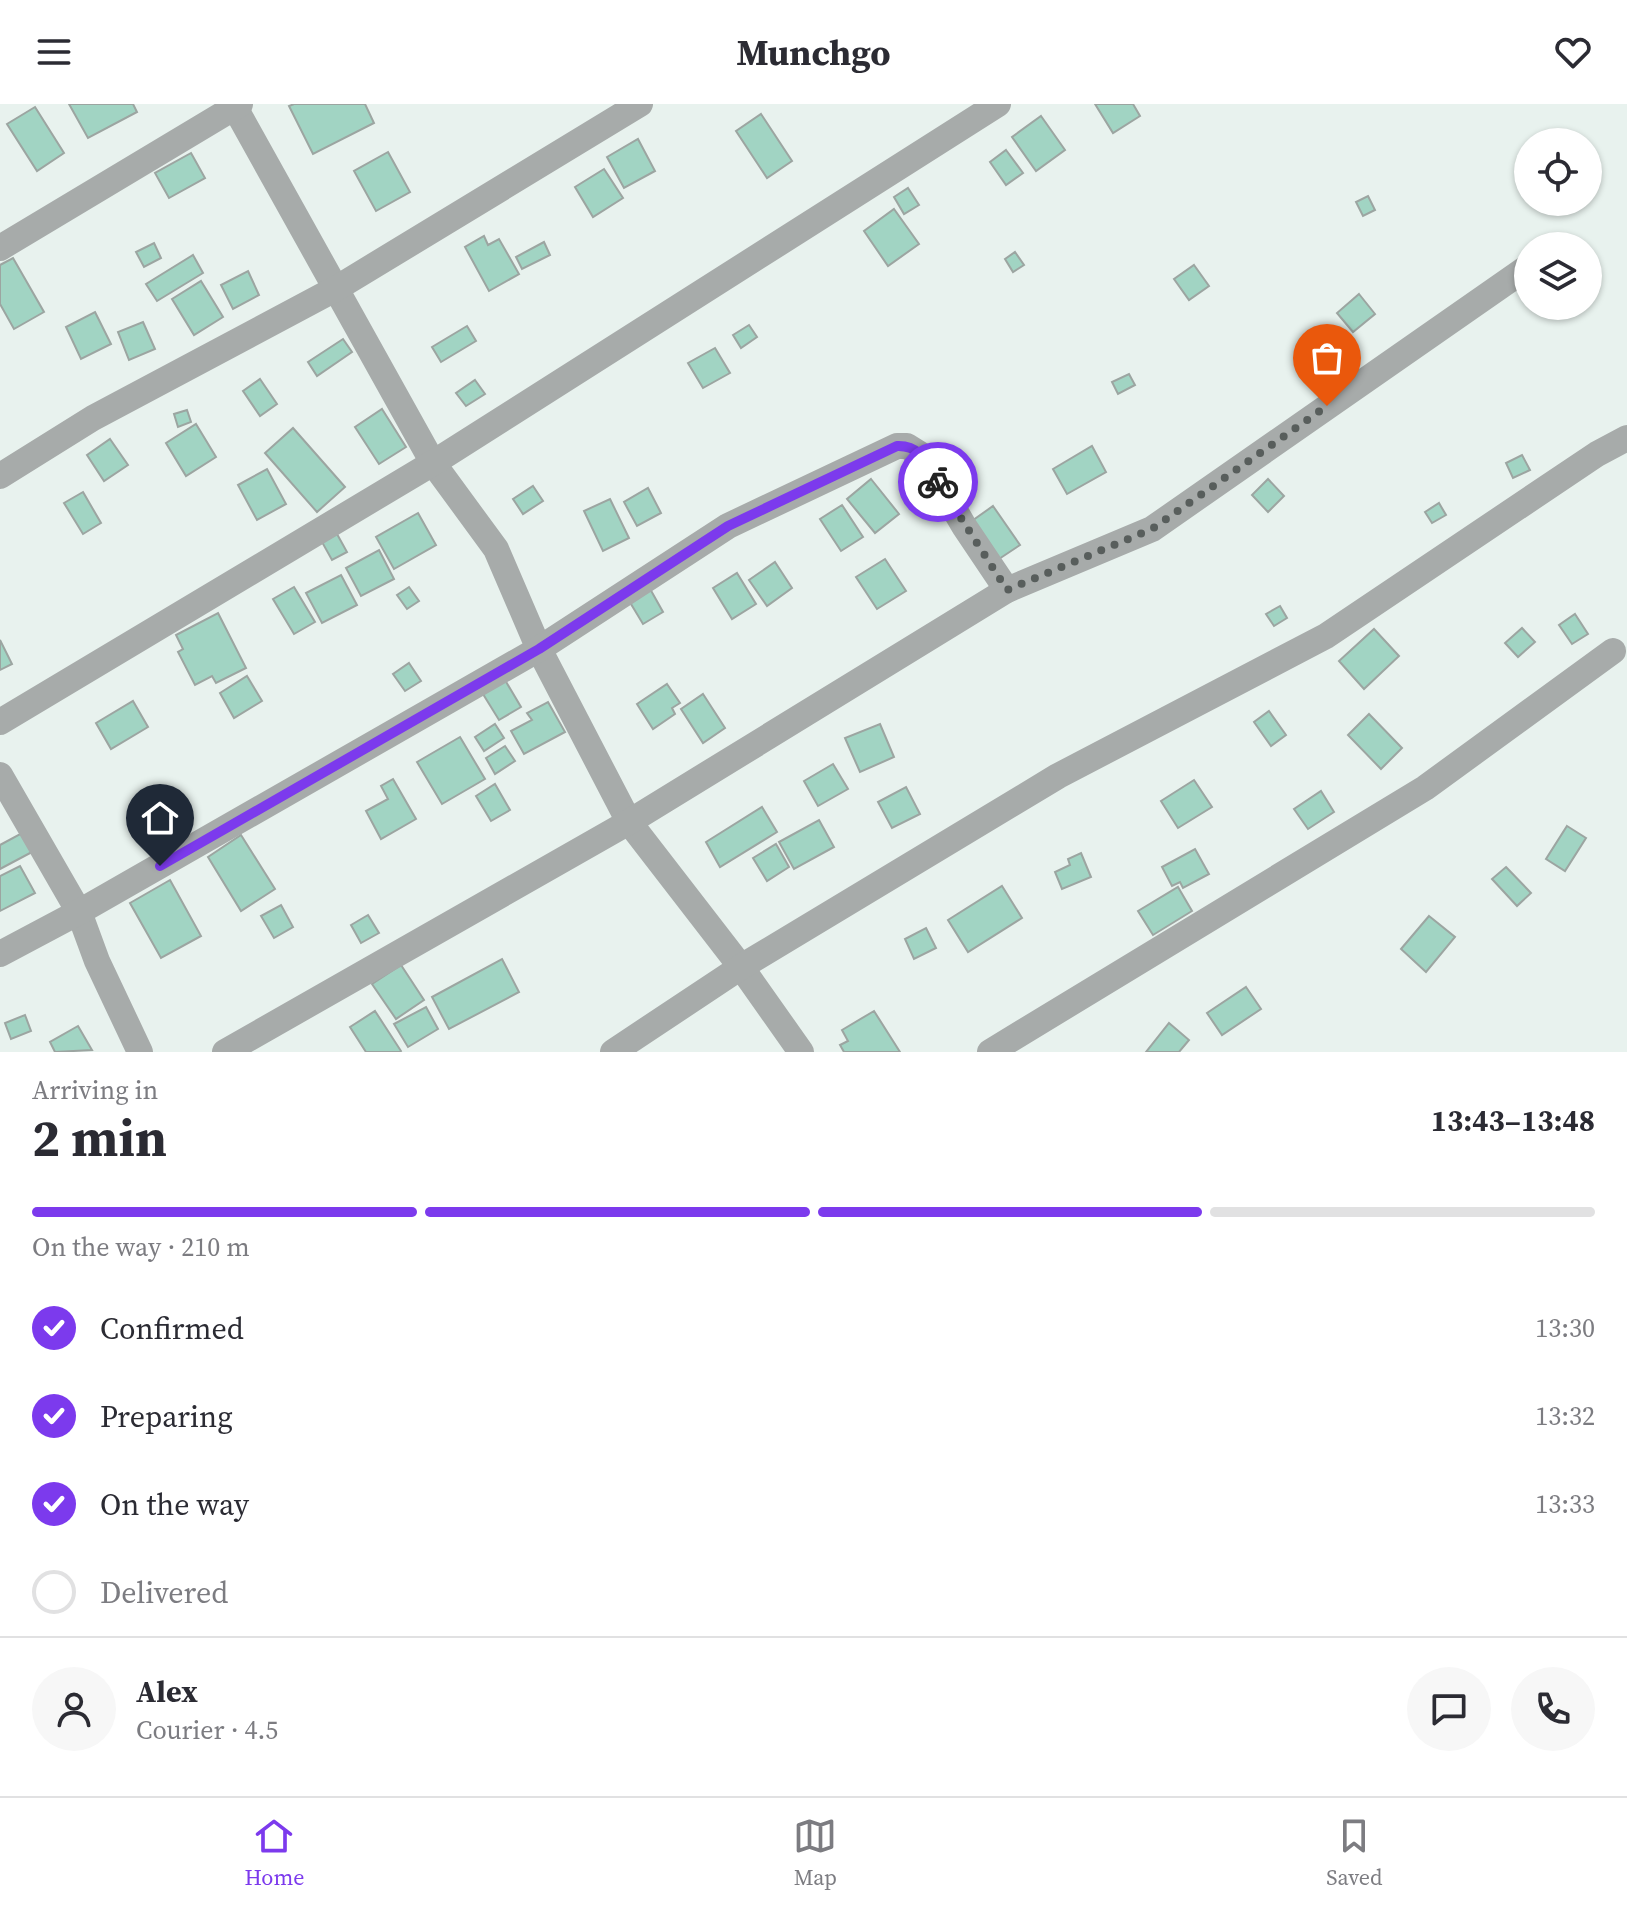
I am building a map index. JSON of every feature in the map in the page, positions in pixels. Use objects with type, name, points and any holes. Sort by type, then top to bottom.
[{"type":"street","points":[[0,476],[93,418],[337,288],[640,104]]},
{"type":"street","points":[[0,722],[433,463],[998,104]]},
{"type":"street","points":[[0,248],[236,105],[433,463],[496,549],[539,649],[629,822],[741,967],[801,1052]]},
{"type":"street","points":[[225,1052],[629,822],[1007,590],[1152,529],[1514,277]]},
{"type":"street","points":[[613,1052],[741,967],[1058,776],[1326,636],[1597,454],[1627,438]]},
{"type":"street","points":[[0,954],[539,649],[728,526],[897,446],[907,446],[923,456],[964,526],[1007,590]]},
{"type":"street","points":[[990,1052],[1425,788],[1613,651]]},
{"type":"street","points":[[0,775],[79,912],[97,961],[140,1052]]},
{"type":"building","points":[[69,104],[133,104],[137,112],[88,138]]},
{"type":"building","points":[[365,104],[374,123],[313,154],[289,106]]},
{"type":"building","points":[[1095,104],[1133,104],[1140,116],[1113,133]]},
{"type":"building","points":[[35,107],[64,153],[37,171],[7,124]]},
{"type":"building","points":[[761,114],[792,161],[767,178],[736,131]]},
{"type":"building","points":[[1041,116],[1065,150],[1036,171],[1012,137]]},
{"type":"building","points":[[638,139],[655,171],[624,188],[607,157]]},
{"type":"building","points":[[1006,150],[1023,173],[1006,185],[990,162]]},
{"type":"building","points":[[388,152],[410,192],[376,211],[354,171]]},
{"type":"building","points":[[191,153],[205,178],[169,198],[155,173]]},
{"type":"building","points":[[604,169],[623,198],[593,217],[575,187]]},
{"type":"building","points":[[908,188],[919,205],[904,214],[894,197]]},
{"type":"building","points":[[1368,196],[1375,210],[1363,216],[1356,202]]},
{"type":"building","points":[[894,209],[919,244],[888,266],[864,231]]},
{"type":"building","points":[[484,236],[488,245],[499,239],[519,274],[489,291],[465,247]]},
{"type":"building","points":[[544,242],[550,255],[522,269],[516,257]]},
{"type":"building","points":[[154,243],[161,258],[144,267],[136,252]]},
{"type":"building","points":[[1015,252],[1024,265],[1013,272],[1005,259]]},
{"type":"building","points":[[193,255],[203,273],[157,301],[146,284]]},
{"type":"building","points":[[13,258],[44,312],[14,329],[0,304],[0,265]]},
{"type":"building","points":[[1194,265],[1209,286],[1189,300],[1174,279]]},
{"type":"building","points":[[248,271],[259,295],[233,309],[221,285]]},
{"type":"building","points":[[201,281],[223,317],[194,335],[172,299]]},
{"type":"building","points":[[1359,294],[1375,314],[1353,332],[1337,313]]},
{"type":"building","points":[[95,312],[111,344],[81,359],[66,327]]},
{"type":"building","points":[[143,322],[155,349],[129,360],[118,332]]},
{"type":"building","points":[[749,325],[757,337],[741,348],[733,335]]},
{"type":"building","points":[[467,326],[476,341],[441,362],[432,347]]},
{"type":"building","points":[[343,339],[352,352],[317,376],[308,362]]},
{"type":"building","points":[[715,348],[730,373],[703,388],[688,363]]},
{"type":"building","points":[[1129,374],[1135,385],[1118,394],[1112,382]]},
{"type":"building","points":[[260,379],[277,404],[260,416],[243,391]]},
{"type":"building","points":[[475,380],[485,394],[466,406],[456,393]]},
{"type":"building","points":[[382,409],[406,447],[379,464],[355,427]]},
{"type":"building","points":[[187,410],[191,422],[178,427],[174,414]]},
{"type":"building","points":[[196,424],[216,457],[186,476],[166,443]]},
{"type":"building","points":[[293,428],[345,487],[317,512],[265,453]]},
{"type":"building","points":[[110,439],[128,465],[104,481],[87,455]]},
{"type":"building","points":[[1092,446],[1106,472],[1067,494],[1053,469]]},
{"type":"building","points":[[1522,455],[1530,470],[1513,478],[1506,463]]},
{"type":"building","points":[[267,469],[286,504],[257,520],[238,485]]},
{"type":"building","points":[[871,479],[899,514],[875,533],[847,499]]},
{"type":"building","points":[[1268,479],[1284,496],[1268,512],[1252,495]]},
{"type":"building","points":[[533,486],[543,501],[523,514],[513,499]]},
{"type":"building","points":[[648,488],[661,513],[637,526],[624,502]]},
{"type":"building","points":[[83,492],[101,523],[83,534],[64,503]]},
{"type":"building","points":[[610,499],[629,538],[603,551],[584,511]]},
{"type":"building","points":[[1439,503],[1446,515],[1432,523],[1425,512]]},
{"type":"building","points":[[842,505],[863,537],[841,551],[820,519]]},
{"type":"building","points":[[993,506],[1020,545],[996,561],[969,523]]},
{"type":"building","points":[[418,513],[436,545],[394,569],[376,537]]},
{"type":"building","points":[[337,534],[347,552],[332,560],[322,542]]},
{"type":"building","points":[[379,550],[394,579],[361,596],[346,568]]},
{"type":"building","points":[[885,559],[906,591],[877,609],[856,577]]},
{"type":"building","points":[[775,562],[792,588],[767,606],[749,580]]},
{"type":"building","points":[[737,573],[756,604],[732,619],[713,588]]},
{"type":"building","points":[[341,575],[357,605],[322,623],[306,593]]},
{"type":"building","points":[[294,587],[315,622],[294,634],[273,599]]},
{"type":"building","points":[[409,587],[419,601],[407,609],[397,595]]},
{"type":"building","points":[[649,587],[663,612],[643,624],[628,599]]},
{"type":"building","points":[[1280,606],[1287,618],[1274,626],[1266,614]]},
{"type":"building","points":[[218,613],[246,668],[216,683],[212,676],[195,685],[178,652],[183,649],[176,635]]},
{"type":"building","points":[[1575,614],[1588,634],[1572,644],[1559,625]]},
{"type":"building","points":[[1522,628],[1535,642],[1518,657],[1505,643]]},
{"type":"building","points":[[1374,629],[1399,656],[1364,689],[1339,661]]},
{"type":"building","points":[[0,640],[12,664],[0,670]]},
{"type":"building","points":[[409,663],[421,681],[405,691],[393,674]]},
{"type":"building","points":[[247,676],[262,701],[234,718],[220,693]]},
{"type":"building","points":[[505,680],[521,707],[499,720],[483,694]]},
{"type":"building","points":[[667,684],[680,703],[672,708],[675,714],[653,729],[637,704]]},
{"type":"building","points":[[703,694],[725,728],[703,743],[681,709]]},
{"type":"building","points":[[133,701],[148,727],[111,749],[96,723]]},
{"type":"building","points":[[548,702],[565,732],[524,754],[511,731],[532,720],[527,713]]},
{"type":"building","points":[[1269,711],[1286,735],[1271,746],[1254,722]]},
{"type":"building","points":[[1369,714],[1402,748],[1381,769],[1348,735]]},
{"type":"building","points":[[495,724],[504,738],[484,751],[475,737]]},
{"type":"building","points":[[880,724],[894,757],[860,772],[845,738]]},
{"type":"building","points":[[460,737],[485,779],[442,804],[417,762]]},
{"type":"building","points":[[505,746],[515,761],[495,774],[486,758]]},
{"type":"building","points":[[833,764],[848,789],[818,806],[804,781]]},
{"type":"building","points":[[393,779],[416,819],[381,839],[366,811],[388,799],[381,786]]},
{"type":"building","points":[[1194,780],[1212,807],[1178,828],[1161,801]]},
{"type":"building","points":[[495,784],[510,810],[491,821],[476,796]]},
{"type":"building","points":[[906,787],[920,814],[892,828],[878,802]]},
{"type":"building","points":[[1321,791],[1334,812],[1308,829],[1294,809]]},
{"type":"building","points":[[762,807],[777,832],[720,867],[706,842]]},
{"type":"building","points":[[819,820],[834,847],[794,869],[779,842]]},
{"type":"building","points":[[1567,826],[1586,838],[1565,871],[1546,859]]},
{"type":"building","points":[[22,833],[32,852],[0,869],[0,845]]},
{"type":"building","points":[[241,835],[275,889],[241,911],[208,857]]},
{"type":"building","points":[[776,844],[789,867],[767,881],[753,858]]},
{"type":"building","points":[[1195,849],[1209,874],[1183,888],[1180,882],[1172,886],[1162,867]]},
{"type":"building","points":[[1081,853],[1091,877],[1062,889],[1055,872],[1070,865],[1068,859]]},
{"type":"building","points":[[20,866],[35,893],[0,911],[0,876]]},
{"type":"building","points":[[1506,867],[1531,893],[1517,906],[1492,879]]},
{"type":"building","points":[[170,880],[201,936],[161,958],[130,903]]},
{"type":"building","points":[[1002,886],[1022,918],[968,952],[948,920]]},
{"type":"building","points":[[1178,887],[1192,911],[1153,935],[1138,911]]},
{"type":"building","points":[[281,905],[293,927],[274,938],[261,916]]},
{"type":"building","points":[[368,915],[379,933],[361,943],[351,925]]},
{"type":"building","points":[[1429,916],[1455,937],[1426,972],[1401,949]]},
{"type":"building","points":[[926,928],[936,948],[914,959],[905,939]]},
{"type":"building","points":[[502,959],[519,992],[449,1029],[432,997]]},
{"type":"building","points":[[401,965],[424,1000],[396,1019],[372,984]]},
{"type":"building","points":[[1246,987],[1261,1009],[1222,1035],[1207,1013]]},
{"type":"building","points":[[426,1007],[438,1029],[408,1047],[394,1024]]},
{"type":"building","points":[[375,1011],[400,1052],[366,1052],[350,1027]]},
{"type":"building","points":[[874,1011],[900,1052],[844,1052],[840,1045],[848,1041],[842,1030]]},
{"type":"building","points":[[25,1015],[31,1031],[11,1039],[5,1023]]},
{"type":"building","points":[[1169,1023],[1189,1040],[1179,1052],[1146,1052]]},
{"type":"building","points":[[78,1026],[92,1050],[55,1052],[50,1042]]},
{"type":"way so far","points":[[938,482],[1007,590],[1152,529],[1327,406]]},
{"type":"route","points":[[160,866],[539,649],[728,526],[757,511],[897,446],[916,449],[938,482]]}]
